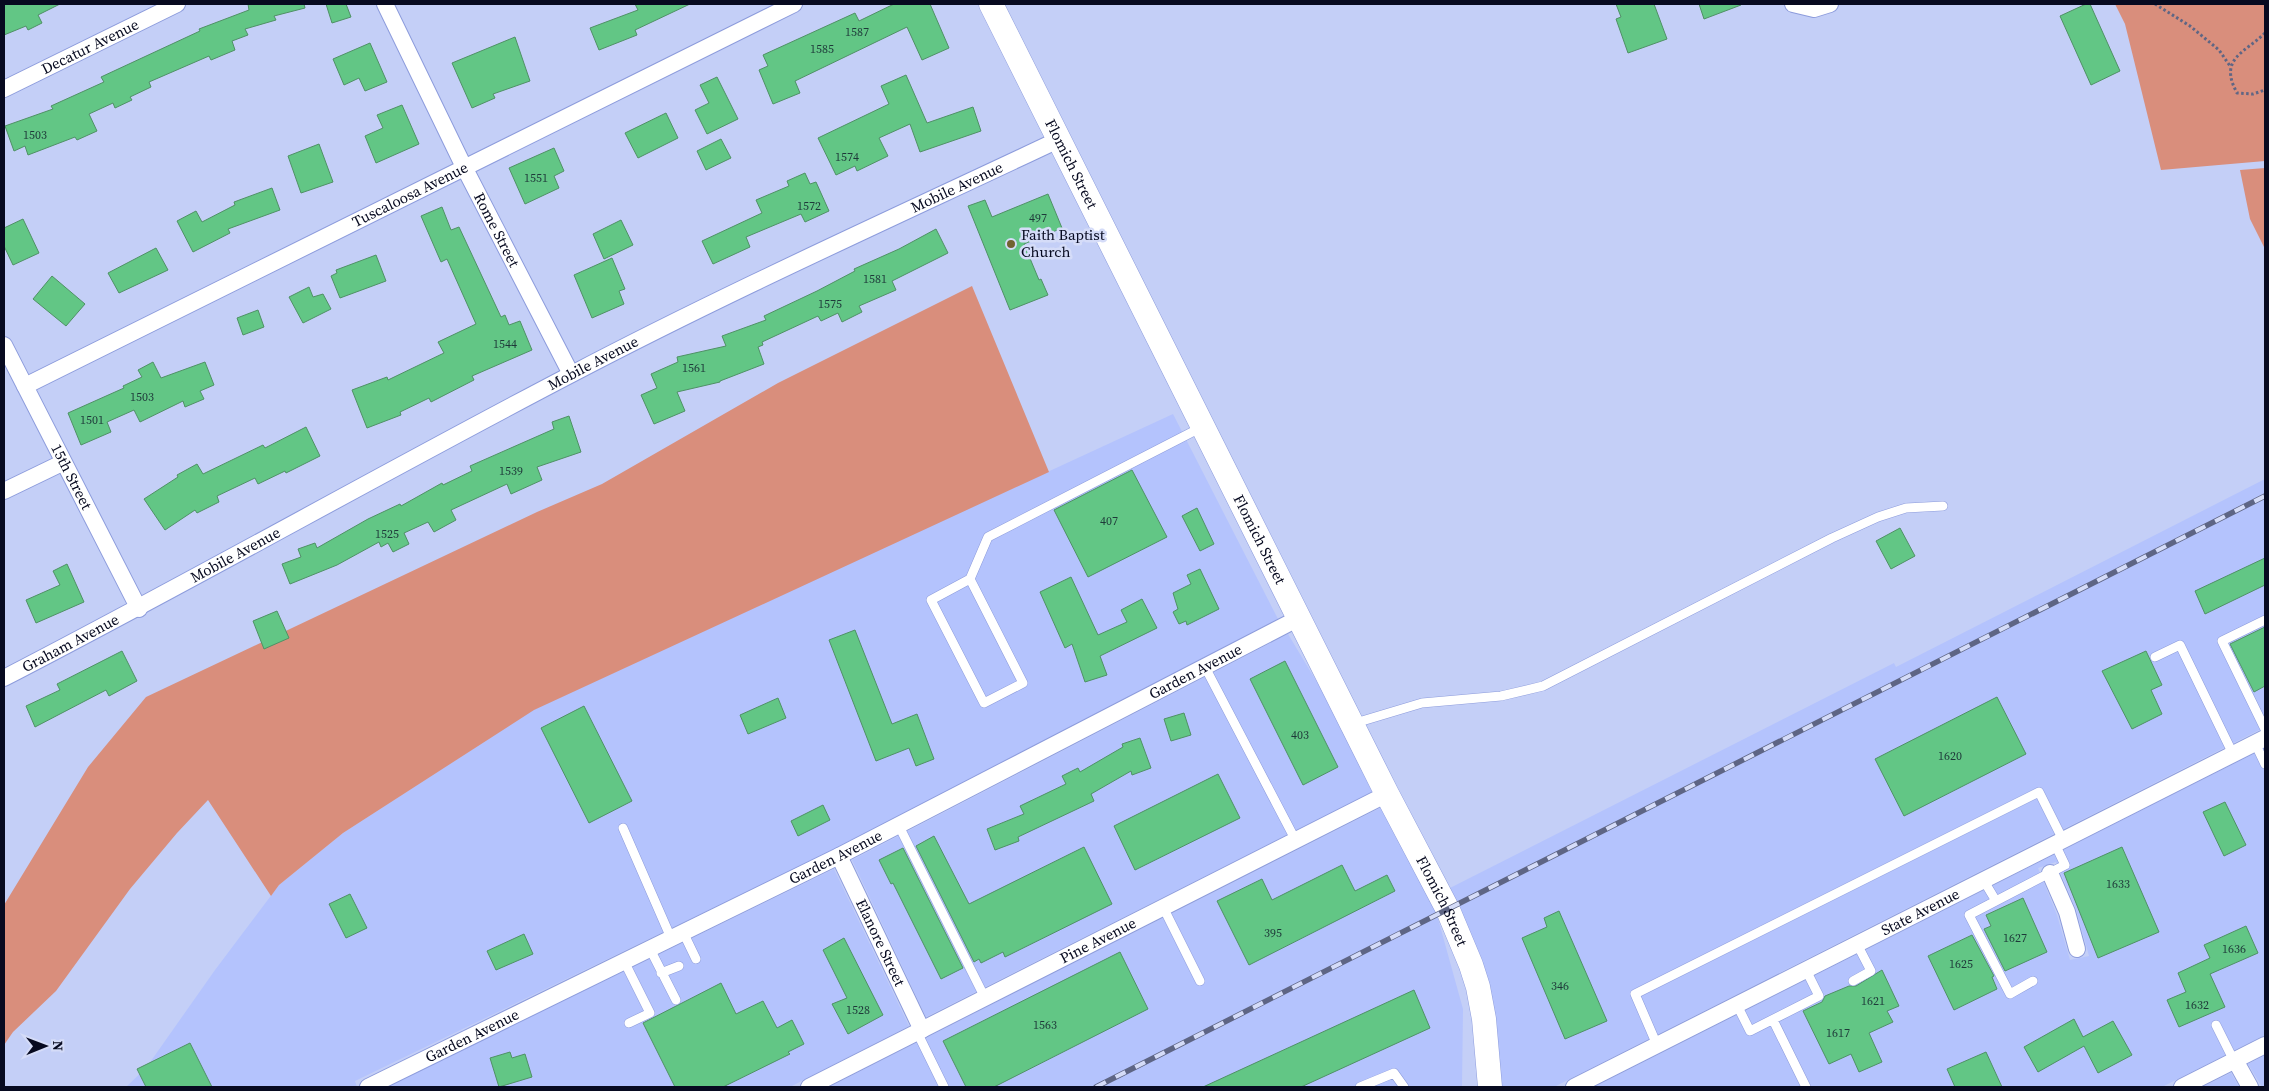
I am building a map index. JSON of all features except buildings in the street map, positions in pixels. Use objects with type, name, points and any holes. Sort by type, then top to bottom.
[{"type":"street","name":"Decatur Avenue","points":[[4,89],[177,4]]},
{"type":"street","name":"Rome Street","points":[[385,4],[464,167],[571,374]]},
{"type":"street","name":"Tuscaloosa Avenue","points":[[25,386],[794,4]]},
{"type":"street","name":"Flomich Street","points":[[991,4],[1387,794],[1448,910],[1478,987],[1484,1020],[1490,1087]]},
{"type":"street","points":[[1793,4],[1814,9],[1830,4]]},
{"type":"street","name":"Mobile Avenue","points":[[139,609],[571,374],[789,267],[1058,140]]},
{"type":"street","name":"15th Street","points":[[4,345],[62,463],[139,609]]},
{"type":"street","points":[[4,491],[62,463]]},
{"type":"street","name":"Graham Avenue","points":[[4,678],[139,609]]},
{"type":"street","name":"Garden Avenue","points":[[368,1087],[899,826],[1299,618]]},
{"type":"street","name":"State Avenue","points":[[1574,1087],[2260,740]]},
{"type":"street","name":"Pine Avenue","points":[[809,1087],[1387,794]]},
{"type":"street","name":"Elanore Street","points":[[839,856],[919,1031]]},
{"type":"street","points":[[2050,873],[2067,912],[2077,950]]},
{"type":"street","points":[[2182,1087],[2265,1045]]},
{"type":"street","points":[[2235,1061],[2250,1087]]},
{"type":"lane","points":[[970,579],[1023,683],[984,703],[931,600],[970,579],[988,537],[1202,426]]},
{"type":"lane","points":[[1352,724],[1422,703],[1501,696],[1543,686],[1800,554],[1878,517],[1906,508],[1943,506]]},
{"type":"lane","points":[[2265,620],[2222,641],[2265,729]]},
{"type":"lane","points":[[2155,657],[2180,645],[2233,754]]},
{"type":"lane","points":[[1205,667],[1296,841]]},
{"type":"lane","points":[[2260,740],[2265,764]]},
{"type":"lane","points":[[1658,1045],[1635,994],[2040,792],[2059,842],[2065,865],[1969,915],[2010,994],[2033,981]]},
{"type":"lane","points":[[899,826],[985,998]]},
{"type":"lane","points":[[623,828],[677,935],[696,959]]},
{"type":"lane","points":[[1984,881],[1996,901]]},
{"type":"lane","points":[[1163,908],[1200,981]]},
{"type":"lane","points":[[1853,981],[1871,971],[1857,944]]},
{"type":"lane","points":[[650,949],[676,1000]]},
{"type":"lane","points":[[624,961],[650,1013],[629,1023]]},
{"type":"lane","points":[[661,973],[679,966]]},
{"type":"lane","points":[[1737,1005],[1750,1031],[1773,1020],[1819,996],[1806,970]]},
{"type":"lane","points":[[1773,1020],[1806,1087]]},
{"type":"lane","points":[[2216,1025],[2235,1061]]},
{"type":"lane","points":[[919,1031],[944,1087]]},
{"type":"lane","points":[[1360,1087],[1394,1073],[1404,1087]]},
{"type":"path","points":[[2155,4],[2190,26],[2219,50],[2230,66],[2231,82],[2237,93],[2253,94],[2265,90]]},
{"type":"path","points":[[2230,66],[2240,52],[2265,33]]},
{"type":"shaded area","points":[[2115,4],[2265,4],[2265,161],[2161,170],[2125,24]]},
{"type":"shaded area","points":[[2265,168],[2265,249],[2250,219],[2240,170]]},
{"type":"shaded area","points":[[972,286],[1049,472],[534,710],[343,833],[279,885],[271,896],[208,800],[177,833],[130,889],[56,991],[13,1032],[4,1045],[4,905],[88,767],[146,697],[537,512],[602,484],[778,383]]},
{"type":"shaded area","points":[[1173,414],[1278,619],[827,853],[355,1081],[357,1087],[126,1087],[146,1068],[215,970],[279,885],[343,833],[533,710]]},
{"type":"shaded area","points":[[2265,479],[2265,727],[1554,1087],[1500,1087],[1448,889],[1894,663],[1896,667]]},
{"type":"shaded area","points":[[1288,634],[1336,714],[1374,791],[926,1017],[852,860]]},
{"type":"shaded area","points":[[2265,748],[2265,1035],[2162,1087],[1594,1087]],"holes":[[[2056,862],[2076,909],[2089,956],[2070,960],[2057,915],[2038,868]]]},
{"type":"shaded area","points":[[1382,807],[1437,915],[1463,1009],[1462,1087],[829,1087]]},
{"type":"shaded area","points":[[834,869],[909,1026],[790,1087],[386,1087]]},
{"type":"shaded area","points":[[2265,1055],[2265,1087],[2262,1087],[2248,1064]]},
{"type":"shaded area","points":[[2231,1073],[2239,1087],[2202,1087]]},
{"type":"railway","points":[[1096,1087],[2265,496]]},
{"type":"place","name":"Faith Baptist Church","points":[[1011,244]]}]
